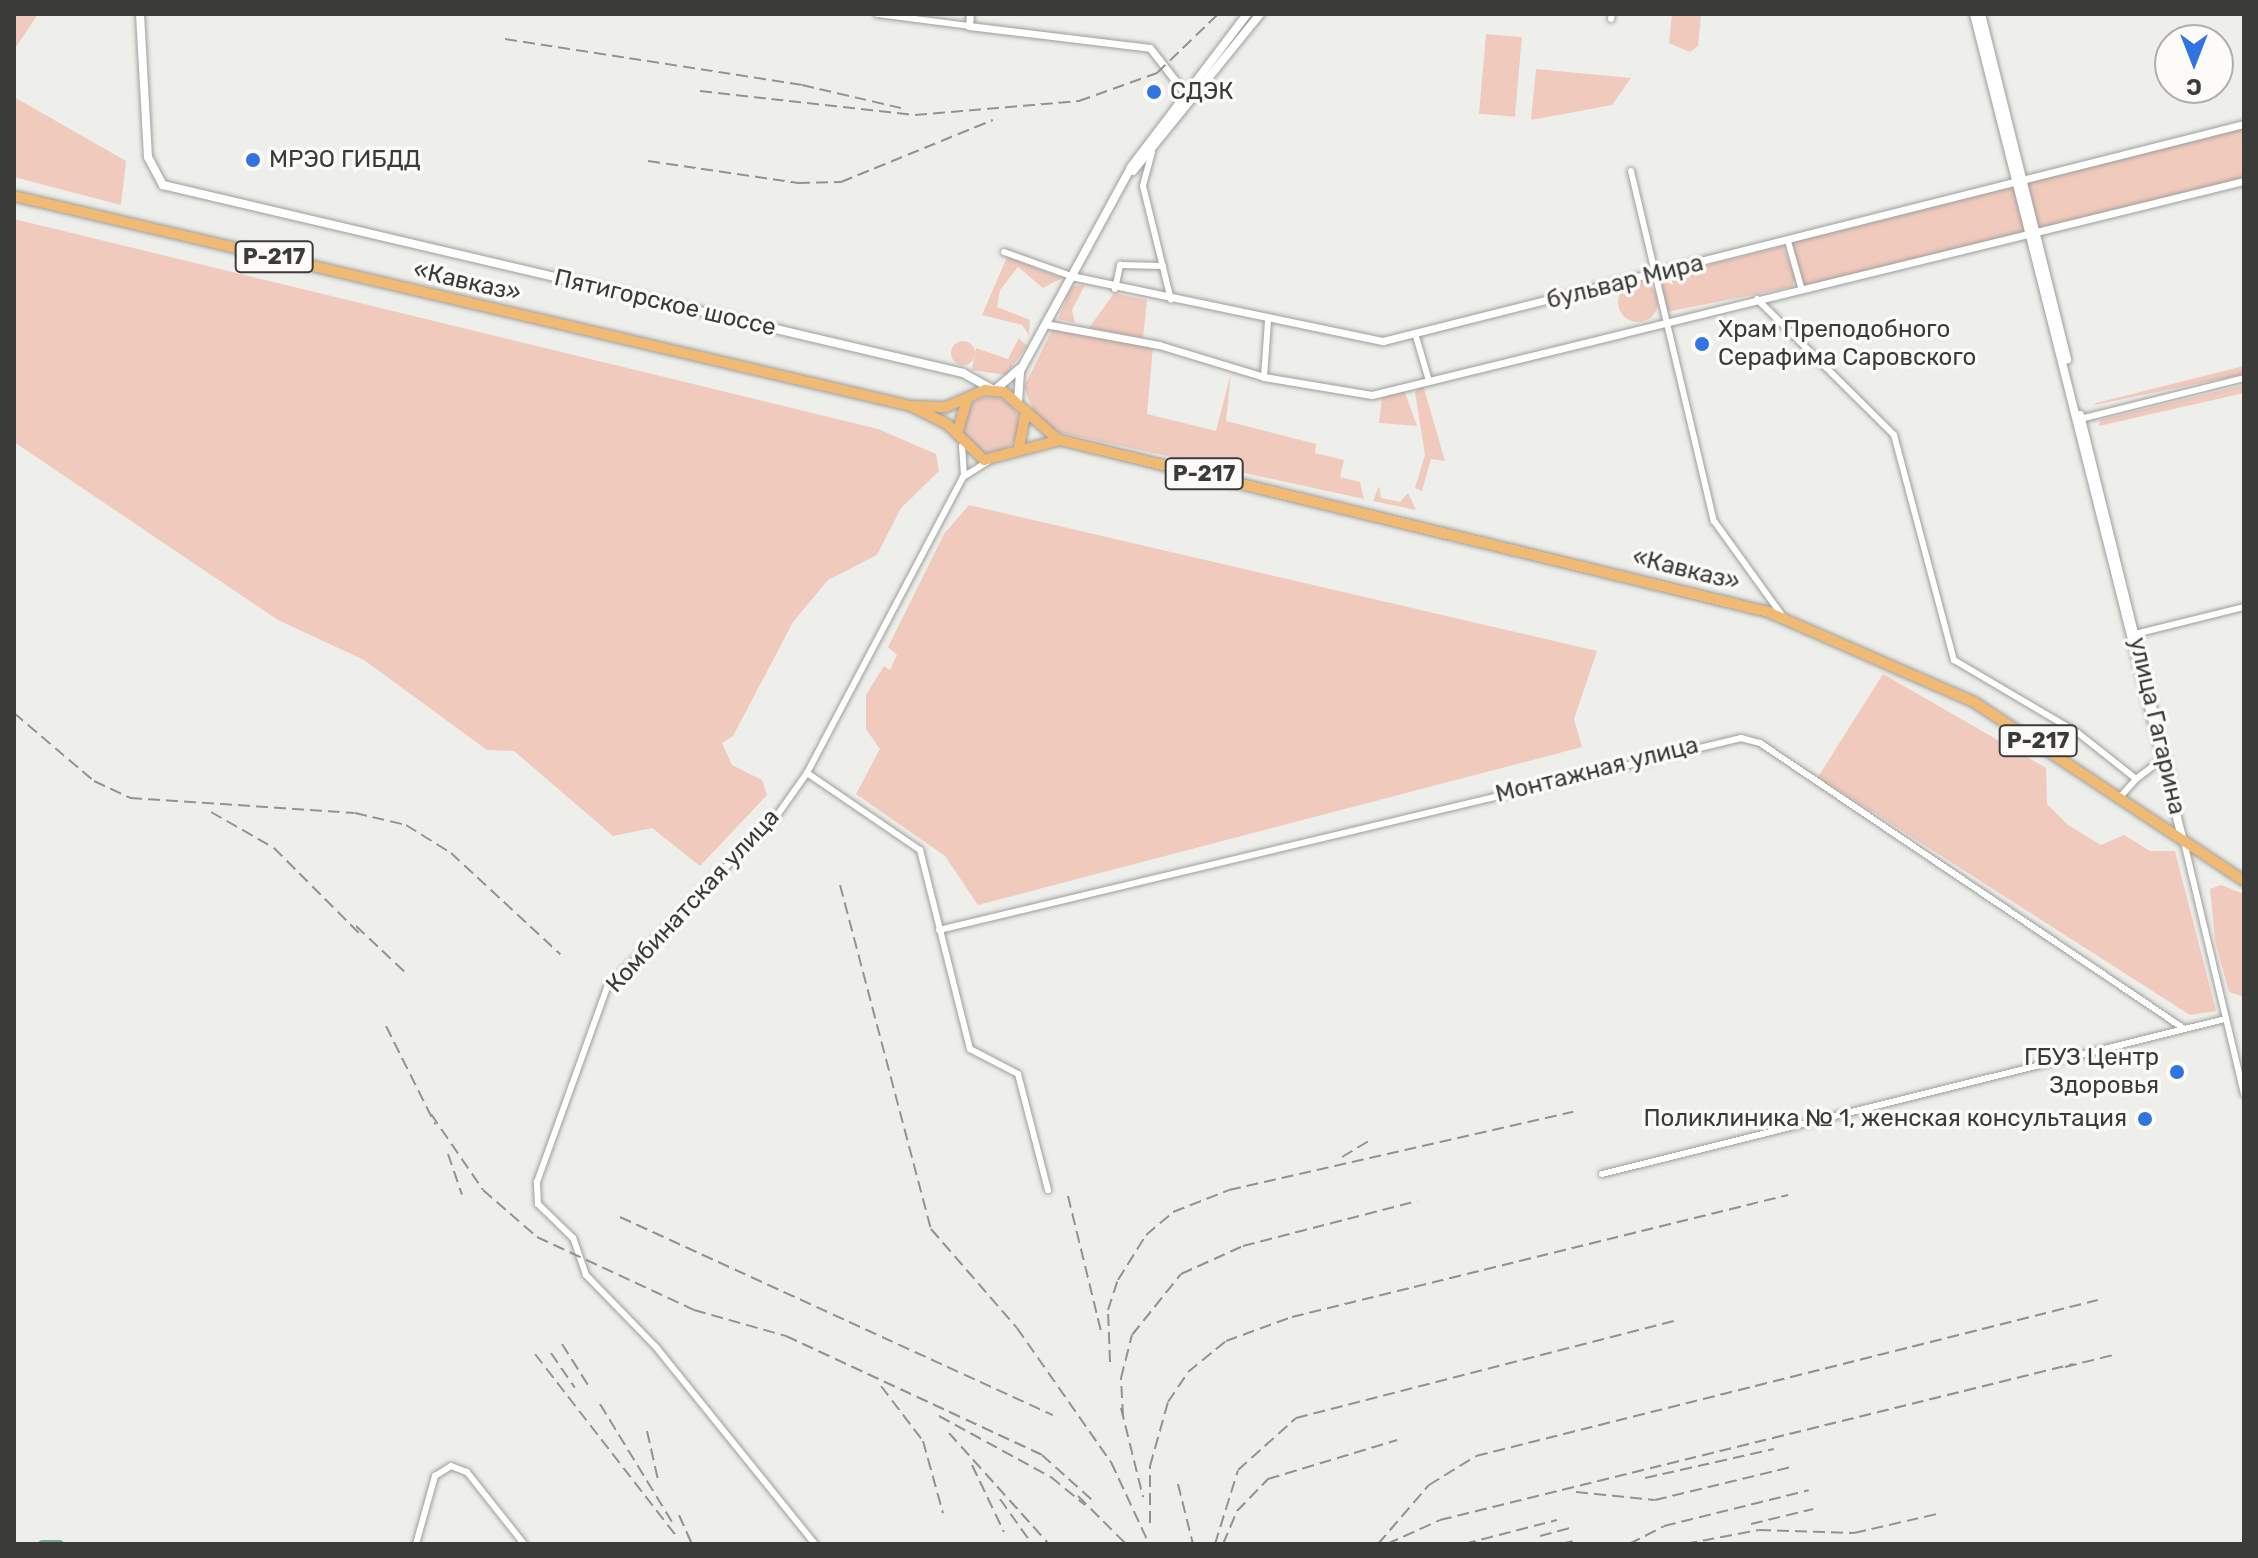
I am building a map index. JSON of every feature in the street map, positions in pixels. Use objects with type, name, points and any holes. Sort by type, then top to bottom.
[{"type":"highway","name":"«Кавказ»","points":[[14,196],[911,406],[934,409],[994,390]]},
{"type":"highway","points":[[994,390],[1018,401]]},
{"type":"highway","points":[[970,397],[957,434],[962,446],[992,460]]},
{"type":"highway","name":"«Кавказ»","points":[[1018,401],[1025,415],[1060,440],[1784,618],[1974,702],[2244,881]]},
{"type":"highway","name":"«Кавказ»","points":[[911,406],[957,434]]},
{"type":"highway","points":[[1018,448],[1025,415]]},
{"type":"highway","name":"«Кавказ»","points":[[992,460],[1018,448],[1060,440]]},
{"type":"main road","name":"Пятигорское шоссе","points":[[140,14],[148,157],[163,185],[963,373],[994,390]]},
{"type":"main road","points":[[1126,177],[1152,152],[1247,14]]},
{"type":"main road","points":[[1018,401],[1025,362],[1126,177],[1260,14]]},
{"type":"main road","name":"улица Гагарина","points":[[1974,14],[2020,180]]},
{"type":"main road","name":"улица Гагарина","points":[[1981,14],[2184,842]]},
{"type":"main road","points":[[994,390],[1025,362]]},
{"type":"main road","points":[[963,373],[974,381],[970,397]]},
{"type":"street","points":[[877,14],[1150,48],[1189,98]]},
{"type":"street","points":[[969,26],[970,14]]},
{"type":"street","name":"бульвар Мира","points":[[1004,252],[1115,289],[1375,341],[1652,276],[2244,124]]},
{"type":"street","points":[[1152,152],[1143,186],[1171,300]]},
{"type":"street","points":[[1631,171],[1652,276],[1714,521],[1740,563],[1784,618]]},
{"type":"street","name":"бульвар Мира","points":[[1045,324],[1159,345],[1264,377],[1362,396],[2244,181]]},
{"type":"street","points":[[1788,241],[1801,287]]},
{"type":"street","points":[[1115,289],[1120,265],[1163,266]]},
{"type":"street","points":[[1757,299],[1894,435],[1954,660],[2078,733],[2136,779]]},
{"type":"street","points":[[1264,377],[1268,321]]},
{"type":"street","points":[[1415,333],[1429,381]]},
{"type":"street","points":[[2078,419],[2244,378]]},
{"type":"street","name":"Комбинатская улица","points":[[815,1544],[657,1348],[586,1275],[579,1248],[548,1218],[535,1190],[607,988],[778,814],[807,773],[963,477],[962,446]]},
{"type":"street","points":[[963,477],[992,460]]},
{"type":"street","points":[[2131,635],[2244,607]]},
{"type":"street","name":"Монтажная улица","points":[[939,930],[1741,738],[1760,743],[2183,1028]]},
{"type":"street","points":[[2120,797],[2136,779],[2162,759]]},
{"type":"street","points":[[807,773],[920,850],[970,1049],[1018,1074],[1048,1190]]},
{"type":"street","points":[[2184,842],[2244,1094]]},
{"type":"street","points":[[1602,1174],[2225,1019]]},
{"type":"street","points":[[416,1544],[435,1476],[451,1466],[467,1472],[524,1544]]},
{"type":"shaded area","points":[[14,14],[38,14],[14,50]]},
{"type":"shaded area","points":[[1672,14],[1701,14],[1698,46],[1690,52],[1669,43]]},
{"type":"shaded area","points":[[1486,34],[1522,37],[1515,117],[1479,114]]},
{"type":"shaded area","points":[[1536,69],[1631,78],[1612,105],[1531,120]]},
{"type":"shaded area","points":[[14,97],[126,161],[121,205],[14,177]]},
{"type":"shaded area","points":[[2244,124],[2244,181],[1801,287],[1788,241]]},
{"type":"shaded area","points":[[14,219],[878,429],[936,454],[939,471],[901,508],[877,555],[828,580],[793,622],[733,736],[722,743],[732,765],[762,780],[767,795],[700,866],[652,828],[613,836],[514,751],[487,750],[364,660],[278,620],[14,442]]},
{"type":"shaded area","points":[[1783,246],[1796,279],[1792,287],[1666,312],[1659,285],[1665,276]]},
{"type":"shaded area","points":[[1007,257],[1062,278],[1043,288],[1018,267],[1000,290],[997,307],[1030,320],[1029,335],[1022,325],[982,315]]},
{"type":"shaded area","points":[[1638,282],[1652,288],[1658,302],[1652,316],[1638,322],[1624,316],[1618,302],[1624,288]]},
{"type":"shaded area","points":[[1085,285],[1072,310],[1075,323],[1058,319],[1072,286]]},
{"type":"shaded area","points":[[1114,293],[1147,300],[1143,338],[1089,328]]},
{"type":"shaded area","points":[[1053,328],[1153,347],[1147,414],[1216,431],[1231,373],[1226,421],[1316,444],[1315,453],[1344,460],[1340,477],[1360,482],[1364,499],[1053,431],[1036,418],[1024,387]]},
{"type":"shaded area","points":[[1019,338],[1027,346],[1006,375],[972,370],[976,348],[1008,359]]},
{"type":"shaded area","points":[[963,341],[974,348],[975,353],[968,364],[963,365],[952,358],[951,353],[958,342]]},
{"type":"shaded area","points":[[2244,366],[2244,374],[2094,405],[2096,403]]},
{"type":"shaded area","points":[[1423,385],[1445,461],[1431,459],[1422,491],[1415,488],[1425,455],[1415,392]]},
{"type":"shaded area","points":[[2244,385],[2244,393],[2099,426],[2100,420]]},
{"type":"shaded area","points":[[1404,390],[1417,426],[1379,423],[1382,398]]},
{"type":"shaded area","points":[[991,397],[1011,405],[1019,425],[1011,445],[991,453],[971,445],[963,425],[971,405]]},
{"type":"shaded area","points":[[1379,486],[1381,498],[1400,502],[1408,493],[1416,510],[1373,501]]},
{"type":"shaded area","points":[[969,505],[1597,651],[1574,719],[1582,747],[978,905],[945,856],[856,794],[880,749],[866,729],[866,695],[884,666],[890,670],[897,655],[888,647],[944,534]]},
{"type":"shaded area","points":[[1883,674],[2046,768],[2047,804],[2068,825],[2101,845],[2124,835],[2150,851],[2175,851],[2216,1011],[2190,1015],[1818,777]]},
{"type":"shaded area","points":[[2221,885],[2244,894],[2244,997],[2229,992],[2215,940],[2210,889]]},
{"type":"waterway","points":[[42,1544],[59,1544]]},
{"type":"railway","points":[[700,91],[915,115],[1079,101],[1157,73],[1218,14]]},
{"type":"railway","points":[[505,39],[802,85],[901,108]]},
{"type":"railway","points":[[648,161],[798,183],[841,182],[993,120]]},
{"type":"railway","points":[[14,713],[94,781],[130,798],[355,813],[406,825],[451,853],[560,954]]},
{"type":"railway","points":[[211,812],[274,848],[362,936]]},
{"type":"railway","points":[[840,885],[931,1229],[1017,1328],[1111,1462],[1149,1544]]},
{"type":"railway","points":[[356,926],[408,975]]},
{"type":"railway","points":[[386,1026],[435,1124]]},
{"type":"railway","points":[[1110,1362],[1108,1310],[1118,1280],[1146,1235],[1173,1212],[1229,1190],[1573,1112]]},
{"type":"railway","points":[[431,1114],[483,1190],[537,1237],[694,1310],[786,1336],[1042,1455],[1092,1500]]},
{"type":"railway","points":[[1342,1157],[1370,1140]]},
{"type":"railway","points":[[448,1154],[462,1195]]},
{"type":"railway","points":[[1150,1523],[1150,1466],[1168,1402],[1188,1372],[1226,1341],[1292,1317],[1788,1195]]},
{"type":"railway","points":[[1068,1196],[1101,1331]]},
{"type":"railway","points":[[1123,1416],[1121,1378],[1132,1335],[1181,1274],[1243,1246],[1417,1201]]},
{"type":"railway","points":[[620,1217],[1053,1415]]},
{"type":"railway","points":[[1378,1544],[1429,1485],[1476,1456],[2098,1300]]},
{"type":"railway","points":[[1215,1544],[1238,1470],[1296,1418],[1677,1320]]},
{"type":"railway","points":[[562,1344],[588,1385]]},
{"type":"railway","points":[[551,1353],[575,1388]]},
{"type":"railway","points":[[535,1354],[676,1536]]},
{"type":"railway","points":[[2065,1367],[2113,1355]]},
{"type":"railway","points":[[1387,1544],[1440,1520],[2073,1364]]},
{"type":"railway","points":[[881,1386],[923,1441],[943,1513]]},
{"type":"railway","points":[[600,1404],[672,1522]]},
{"type":"railway","points":[[1121,1408],[1143,1497]]},
{"type":"railway","points":[[939,1416],[1051,1477],[1085,1505]]},
{"type":"railway","points":[[647,1431],[658,1480]]},
{"type":"railway","points":[[949,1433],[1049,1544]]},
{"type":"railway","points":[[1223,1544],[1237,1511],[1268,1479],[1397,1440]]},
{"type":"railway","points":[[1645,1478],[1774,1449]]},
{"type":"railway","points":[[972,1465],[1004,1532]]},
{"type":"railway","points":[[1576,1492],[1655,1500],[1791,1467]]},
{"type":"railway","points":[[1178,1484],[1193,1544]]},
{"type":"railway","points":[[1629,1544],[1664,1526],[1809,1490]]},
{"type":"railway","points":[[1078,1496],[1126,1544]]},
{"type":"railway","points":[[1000,1499],[1032,1544]]},
{"type":"railway","points":[[1751,1524],[1813,1509]]},
{"type":"railway","points":[[1685,1544],[1759,1530],[1854,1533],[1941,1513]]},
{"type":"railway","points":[[679,1515],[692,1544]]},
{"type":"railway","points":[[1464,1544],[1557,1520]]},
{"type":"railway","points":[[1540,1536],[1574,1527]]},
{"type":"railway","points":[[1561,1544],[1577,1540]]},
{"type":"place","name":"СДЭК","points":[[1154,92]]},
{"type":"place","name":"МРЭО ГИБДД","points":[[253,160]]},
{"type":"place","name":"Храм Преподобного Серафима Саровского","points":[[1702,344]]},
{"type":"place","name":"ГБУЗ Центр Здоровья","points":[[2177,1072]]},
{"type":"place","name":"Поликлиника № 1, женская консультация","points":[[2145,1119]]}]
